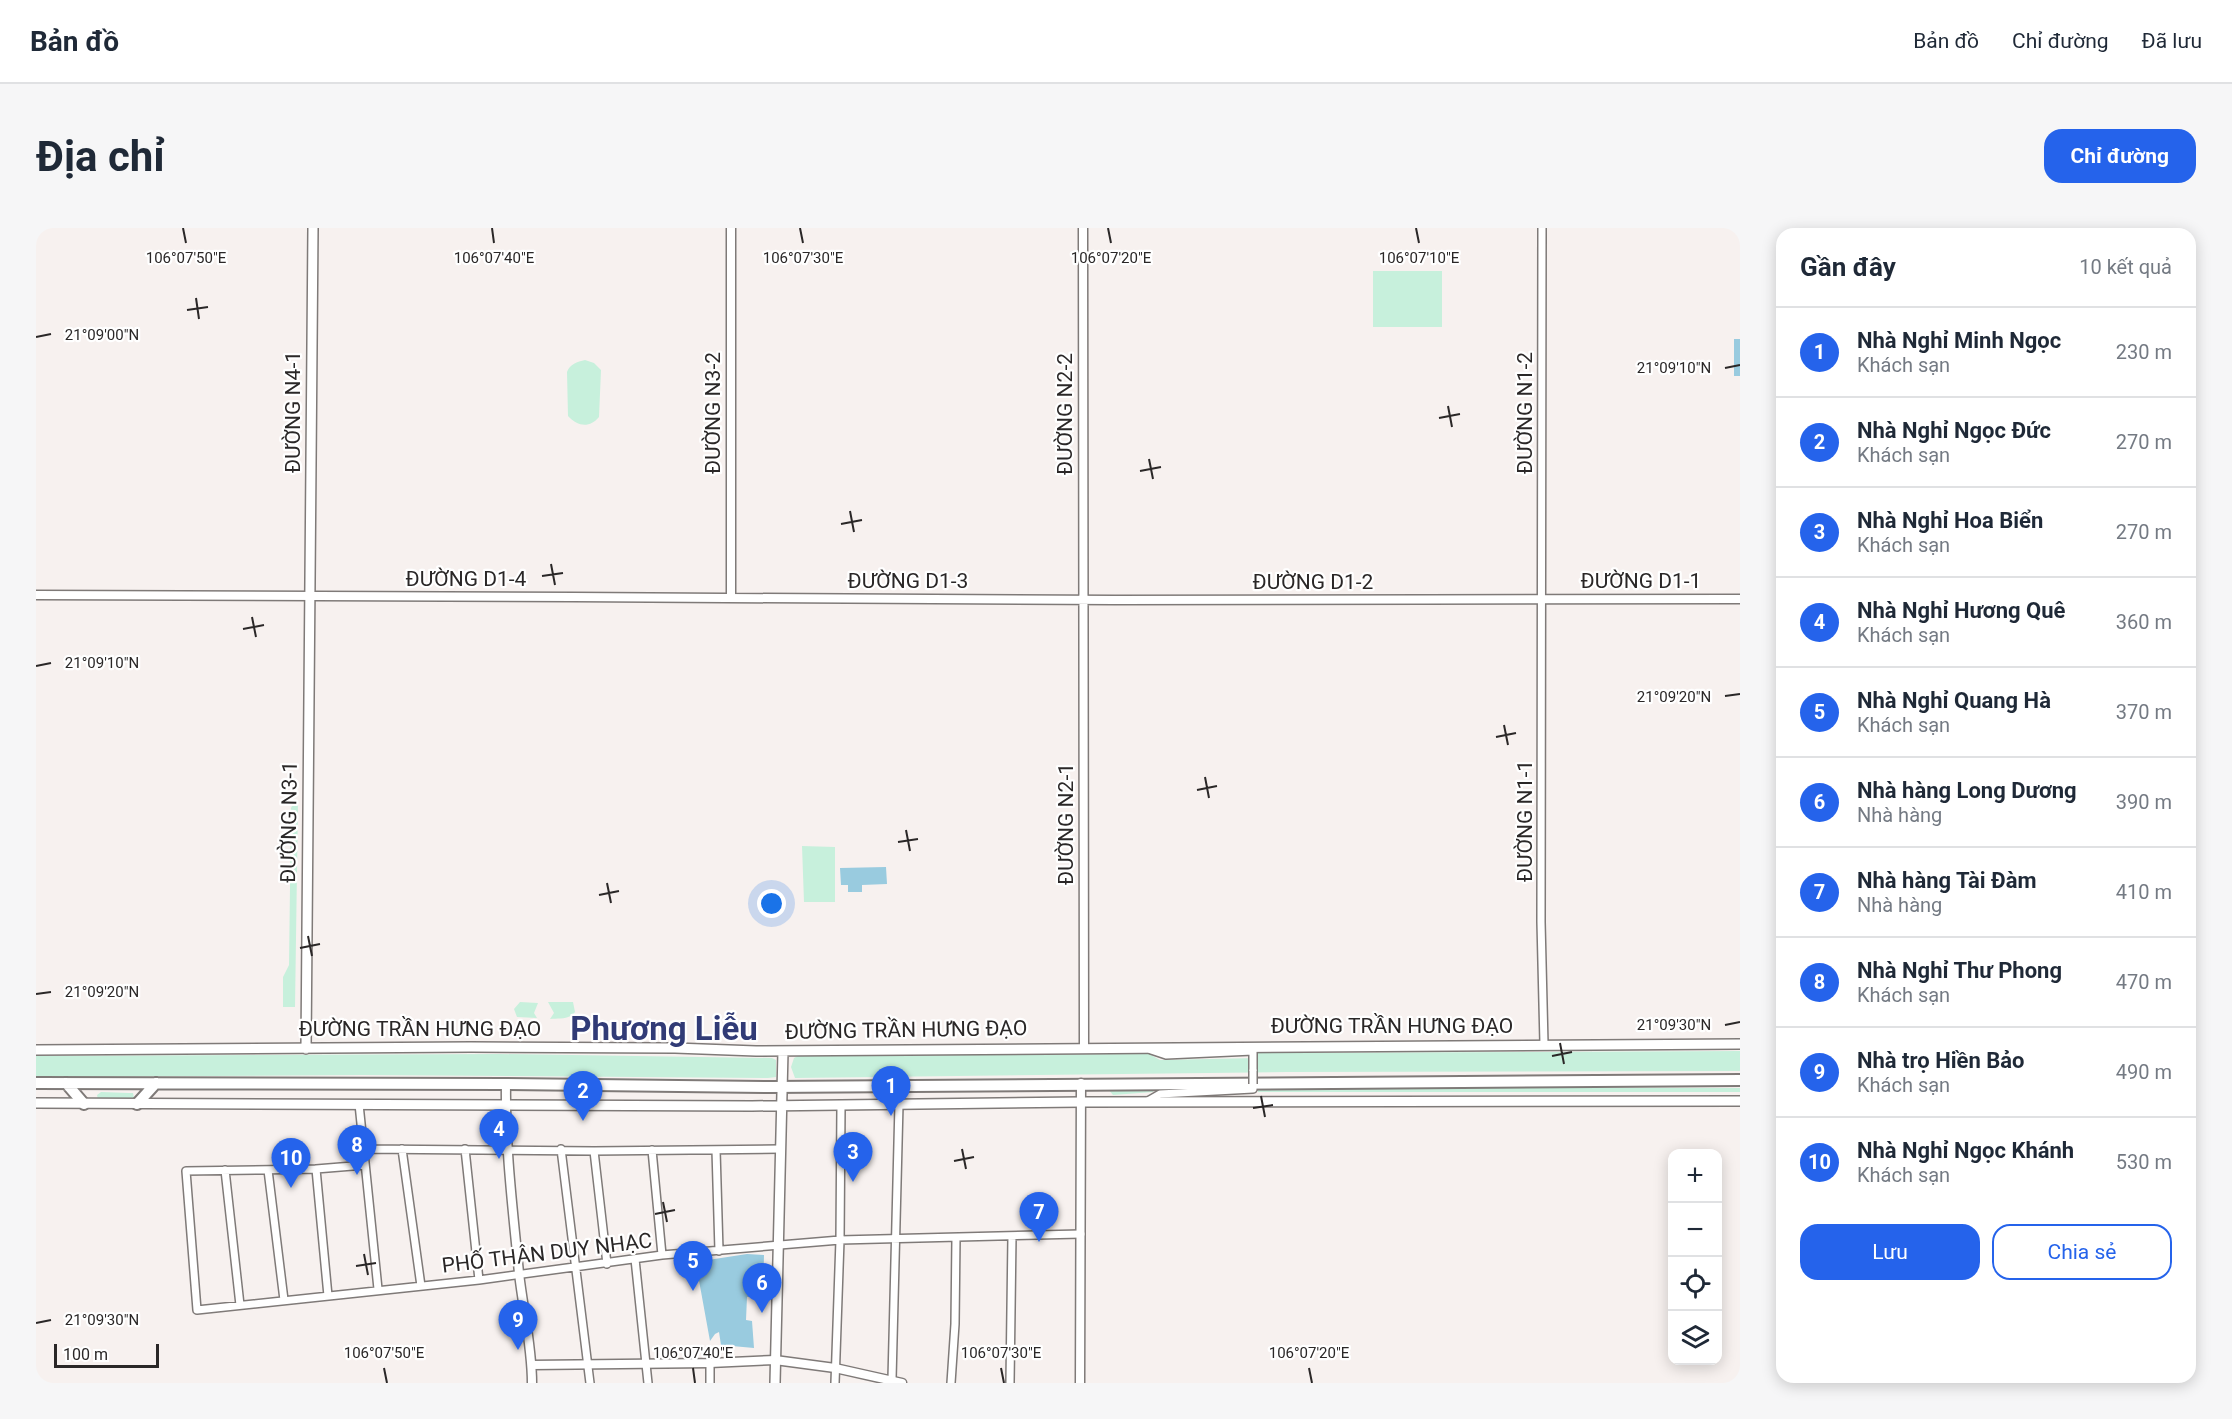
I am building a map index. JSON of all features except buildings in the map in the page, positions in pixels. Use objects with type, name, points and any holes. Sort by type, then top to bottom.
[{"type":"highway","points":[[36,1083],[782,1086],[1740,1080]]},
{"type":"highway","points":[[66,1083],[84,1104]]},
{"type":"highway","points":[[137,1104],[156,1083]]},
{"type":"main road","name":"ĐƯỜNG N4-1","points":[[309,596],[312,228]]},
{"type":"main road","name":"ĐƯỜNG N3-1","points":[[306,1049],[309,596]]},
{"type":"main road","name":"ĐƯỜNG TRẦN HƯNG ĐẠO","points":[[36,1050],[471,1047],[783,1051],[1740,1044]]},
{"type":"main road","points":[[775,1383],[783,1051]]},
{"type":"main road","points":[[36,1103],[841,1106],[1081,1102],[1740,1101]]},
{"type":"street","name":"ĐƯỜNG N3-2","points":[[731,228],[731,598]]},
{"type":"street","name":"ĐƯỜNG N2-2","points":[[1083,228],[1085,600]]},
{"type":"street","name":"ĐƯỜNG N1-2","points":[[1541,598],[1542,228]]},
{"type":"street","name":"ĐƯỜNG D1-4","points":[[36,595],[731,598]]},
{"type":"street","name":"ĐƯỜNG D1-3","points":[[731,598],[1085,600]]},
{"type":"street","name":"ĐƯỜNG D1-2","points":[[1085,600],[1327,601],[1541,598]]},
{"type":"street","name":"ĐƯỜNG D1-1","points":[[1541,598],[1740,599]]},
{"type":"street","name":"ĐƯỜNG N1-1","points":[[1541,598],[1541,922],[1544,1044]]},
{"type":"street","name":"ĐƯỜNG N2-1","points":[[1084,1047],[1085,600]]},
{"type":"street","points":[[1144,1103],[1160,1094],[1253,1089],[1253,1051],[1166,1055],[1145,1048]]},
{"type":"street","points":[[1080,1383],[1081,1083]]},
{"type":"street","points":[[506,1084],[508,1150],[519,1273],[532,1365],[532,1383]]},
{"type":"street","points":[[359,1104],[378,1289]]},
{"type":"street","points":[[892,1379],[899,1104]]},
{"type":"street","points":[[835,1383],[840,1240],[841,1106]]},
{"type":"street","points":[[363,1149],[594,1151],[780,1149]]},
{"type":"street","points":[[402,1149],[421,1286]]},
{"type":"street","points":[[465,1149],[479,1280]]},
{"type":"street","points":[[561,1149],[590,1383]]},
{"type":"street","points":[[652,1150],[663,1255]]},
{"type":"street","points":[[716,1150],[719,1251]]},
{"type":"street","points":[[594,1151],[607,1264]]},
{"type":"street","points":[[240,1305],[225,1170],[315,1169],[365,1165]]},
{"type":"street","points":[[315,1169],[328,1296]]},
{"type":"street","name":"PHỐ THÂN DUY NHẠC","points":[[225,1170],[186,1171],[197,1310],[479,1280],[663,1255],[778,1245],[840,1240],[1081,1234]]},
{"type":"street","points":[[268,1170],[284,1300]]},
{"type":"street","points":[[1010,1383],[1012,1236]]},
{"type":"street","points":[[951,1383],[955,1324],[956,1238]]},
{"type":"street","points":[[635,1259],[648,1383]]},
{"type":"street","points":[[532,1365],[775,1360],[835,1368],[902,1383]]},
{"type":"street","points":[[710,1363],[710,1383]]},
{"type":"green space","points":[[1373,271],[1442,271],[1442,327],[1373,327]]},
{"type":"green space","points":[[585,360],[594,363],[601,370],[599,417],[592,423],[584,425],[568,416],[567,372],[572,365]]},
{"type":"green space","points":[[295,800],[298,801],[295,1007],[283,1007],[283,977],[289,965],[291,808]]},
{"type":"green space","points":[[802,846],[835,847],[835,902],[804,902]]},
{"type":"green space","points":[[520,1002],[538,1003],[534,1013],[537,1018],[517,1017],[514,1009]]},
{"type":"green space","points":[[548,1002],[573,1002],[575,1012],[567,1017],[550,1019],[554,1013]]},
{"type":"green space","points":[[1740,1051],[1740,1071],[1287,1072],[795,1078],[791,1067],[794,1058],[798,1056],[1149,1054],[1160,1060],[1257,1058],[1258,1053]]},
{"type":"green space","points":[[500,1054],[772,1058],[776,1060],[776,1077],[362,1075],[36,1077],[36,1056]]},
{"type":"green space","points":[[1258,1087],[1740,1088],[1740,1092],[1258,1092]]},
{"type":"green space","points":[[1108,1089],[1152,1089],[1153,1092],[1113,1095]]},
{"type":"green space","points":[[101,1092],[133,1093],[134,1098],[133,1101],[98,1100],[97,1095]]},
{"type":"water","points":[[1734,339],[1740,339],[1740,376],[1734,376]]},
{"type":"water","points":[[886,867],[887,884],[862,885],[862,892],[848,892],[848,885],[841,885],[840,868]]},
{"type":"water","points":[[747,1254],[764,1255],[763,1294],[753,1291],[753,1296],[747,1297],[746,1320],[752,1321],[754,1348],[721,1345],[719,1332],[710,1341],[696,1264]]},
{"type":"place","name":"Nhà Nghỉ Minh Ngọc","points":[[891,1116]]},
{"type":"place","name":"Nhà Nghỉ Ngọc Đức","points":[[583,1121]]},
{"type":"place","name":"Nhà Nghỉ Hương Quê","points":[[499,1159]]},
{"type":"place","name":"Nhà Nghỉ Thư Phong","points":[[357,1175]]},
{"type":"place","name":"Nhà Nghỉ Hoa Biển","points":[[853,1182]]},
{"type":"place","name":"Nhà Nghỉ Ngọc Khánh","points":[[291,1188]]},
{"type":"place","name":"Nhà hàng Tài Đàm","points":[[1039,1242]]},
{"type":"place","name":"Nhà Nghỉ Quang Hà","points":[[693,1291]]},
{"type":"place","name":"Nhà hàng Long Dương","points":[[762,1313]]},
{"type":"place","name":"Nhà trọ Hiền Bảo","points":[[518,1350]]},
{"type":"district","name":"Phương Liễu","points":[[664,1028]]}]
